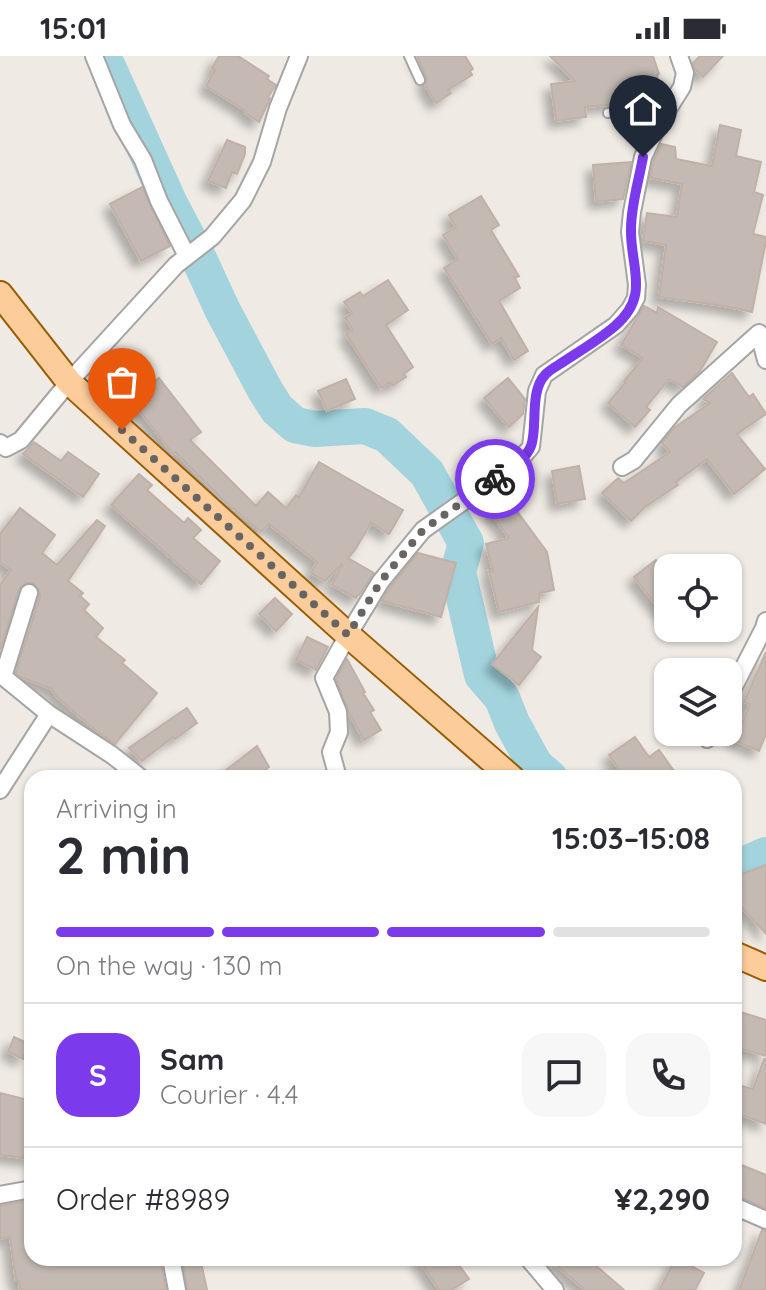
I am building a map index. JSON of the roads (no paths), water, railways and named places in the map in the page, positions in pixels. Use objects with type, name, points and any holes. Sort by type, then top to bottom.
[{"type":"main road","points":[[0,294],[69,382],[348,635],[503,770]]},
{"type":"main road","points":[[742,958],[766,968]]},
{"type":"street","points":[[94,56],[122,125],[143,160],[159,201],[187,256]]},
{"type":"street","points":[[0,443],[6,448],[21,440],[69,382],[176,265],[212,237],[243,200],[262,162],[278,108],[299,56]]},
{"type":"street","points":[[336,770],[331,752],[339,732],[338,712],[324,678],[381,581],[423,530],[516,464],[531,447],[537,391],[544,375],[616,325],[636,298],[630,232],[632,212],[643,157],[658,125],[682,87],[685,73],[679,56]]},
{"type":"street","points":[[622,467],[634,460],[679,405],[759,333],[766,360]]},
{"type":"street","points":[[29,593],[2,676],[49,714],[131,770]]},
{"type":"street","points":[[742,676],[762,644],[766,621]]},
{"type":"street","points":[[0,790],[49,714]]},
{"type":"street","points":[[0,1195],[24,1190]]},
{"type":"street","points":[[742,1210],[766,1220]]},
{"type":"street","points":[[172,1266],[177,1290]]},
{"type":"street","points":[[535,1266],[555,1290]]},
{"type":"lane","points":[[409,56],[420,80]]},
{"type":"lane","points":[[608,113],[672,105]]},
{"type":"waterway","points":[[103,56],[170,204],[222,309],[277,409],[295,425],[315,429],[365,426],[387,435],[427,473],[466,543],[458,572],[482,675],[502,698],[512,723],[541,770]]},
{"type":"waterway","points":[[742,866],[766,855]]}]
